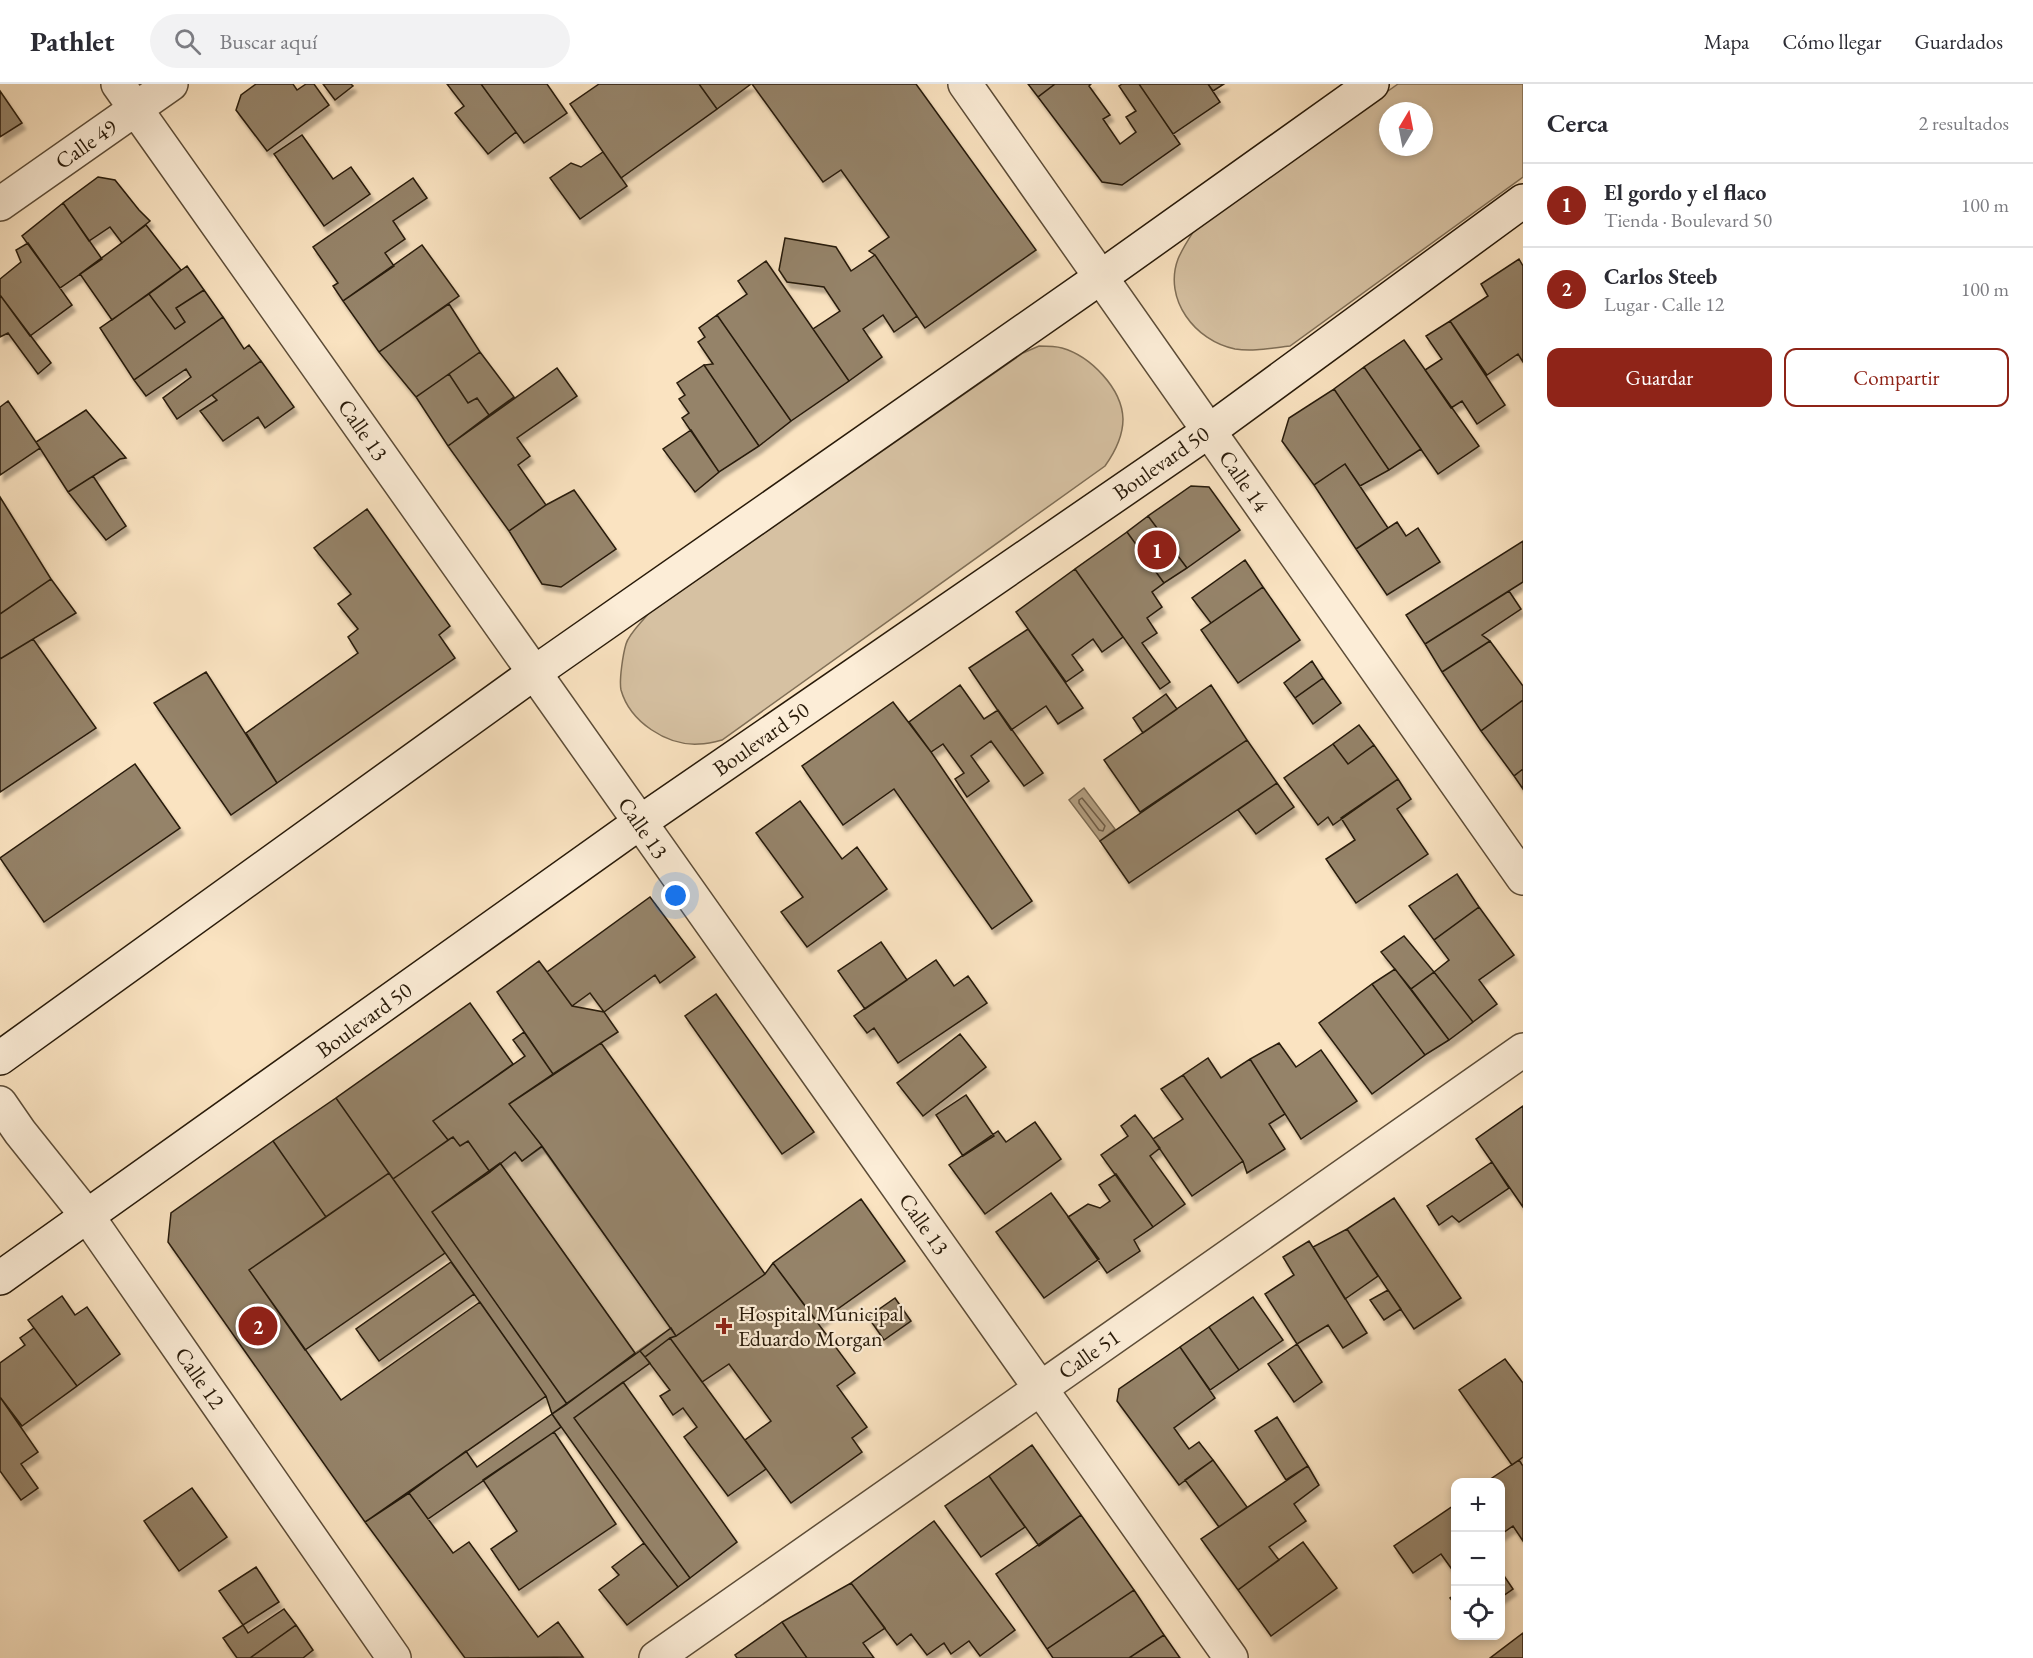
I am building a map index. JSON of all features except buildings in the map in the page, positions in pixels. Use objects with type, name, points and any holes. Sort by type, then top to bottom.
[{"type":"street","name":"Calle 49","points":[[0,204],[127,97],[171,84]]},
{"type":"street","name":"Calle 14","points":[[965,84],[1523,878]]},
{"type":"street","points":[[0,1058],[534,673],[1101,277],[1372,84]]},
{"type":"street","name":"Calle 13","points":[[127,97],[1232,1658]]},
{"type":"street","name":"Boulevard 50","points":[[0,1278],[639,823],[1209,431],[1523,201]]},
{"type":"street","name":"Calle 51","points":[[656,1658],[1523,1050]]},
{"type":"street","name":"Calle 12","points":[[0,1103],[20,1132],[88,1217],[394,1658]]},
{"type":"shaded area","points":[[1398,84],[1523,84],[1523,177],[1290,346],[1256,350],[1235,349],[1220,344],[1195,328],[1179,303],[1175,289],[1178,259],[1197,226]]},
{"type":"shaded area","points":[[1039,346],[1053,346],[1073,352],[1093,366],[1111,385],[1121,407],[1123,419],[1120,438],[1105,466],[722,740],[687,744],[663,736],[641,722],[632,712],[621,690],[621,674],[628,640],[648,614],[1023,353]]},
{"type":"shaded area","points":[[542,1147],[671,1328],[635,1353],[500,1163],[515,1152],[522,1161]]},
{"type":"water","points":[[1084,788],[1115,829],[1100,841],[1069,800]]},
{"type":"place","name":"El gordo y el flaco","points":[[1157,550]]},
{"type":"place","name":"Carlos Steeb","points":[[258,1326]]},
{"type":"place","name":"Hospital Municipal Eduardo Morgan","points":[[724,1326]]}]
